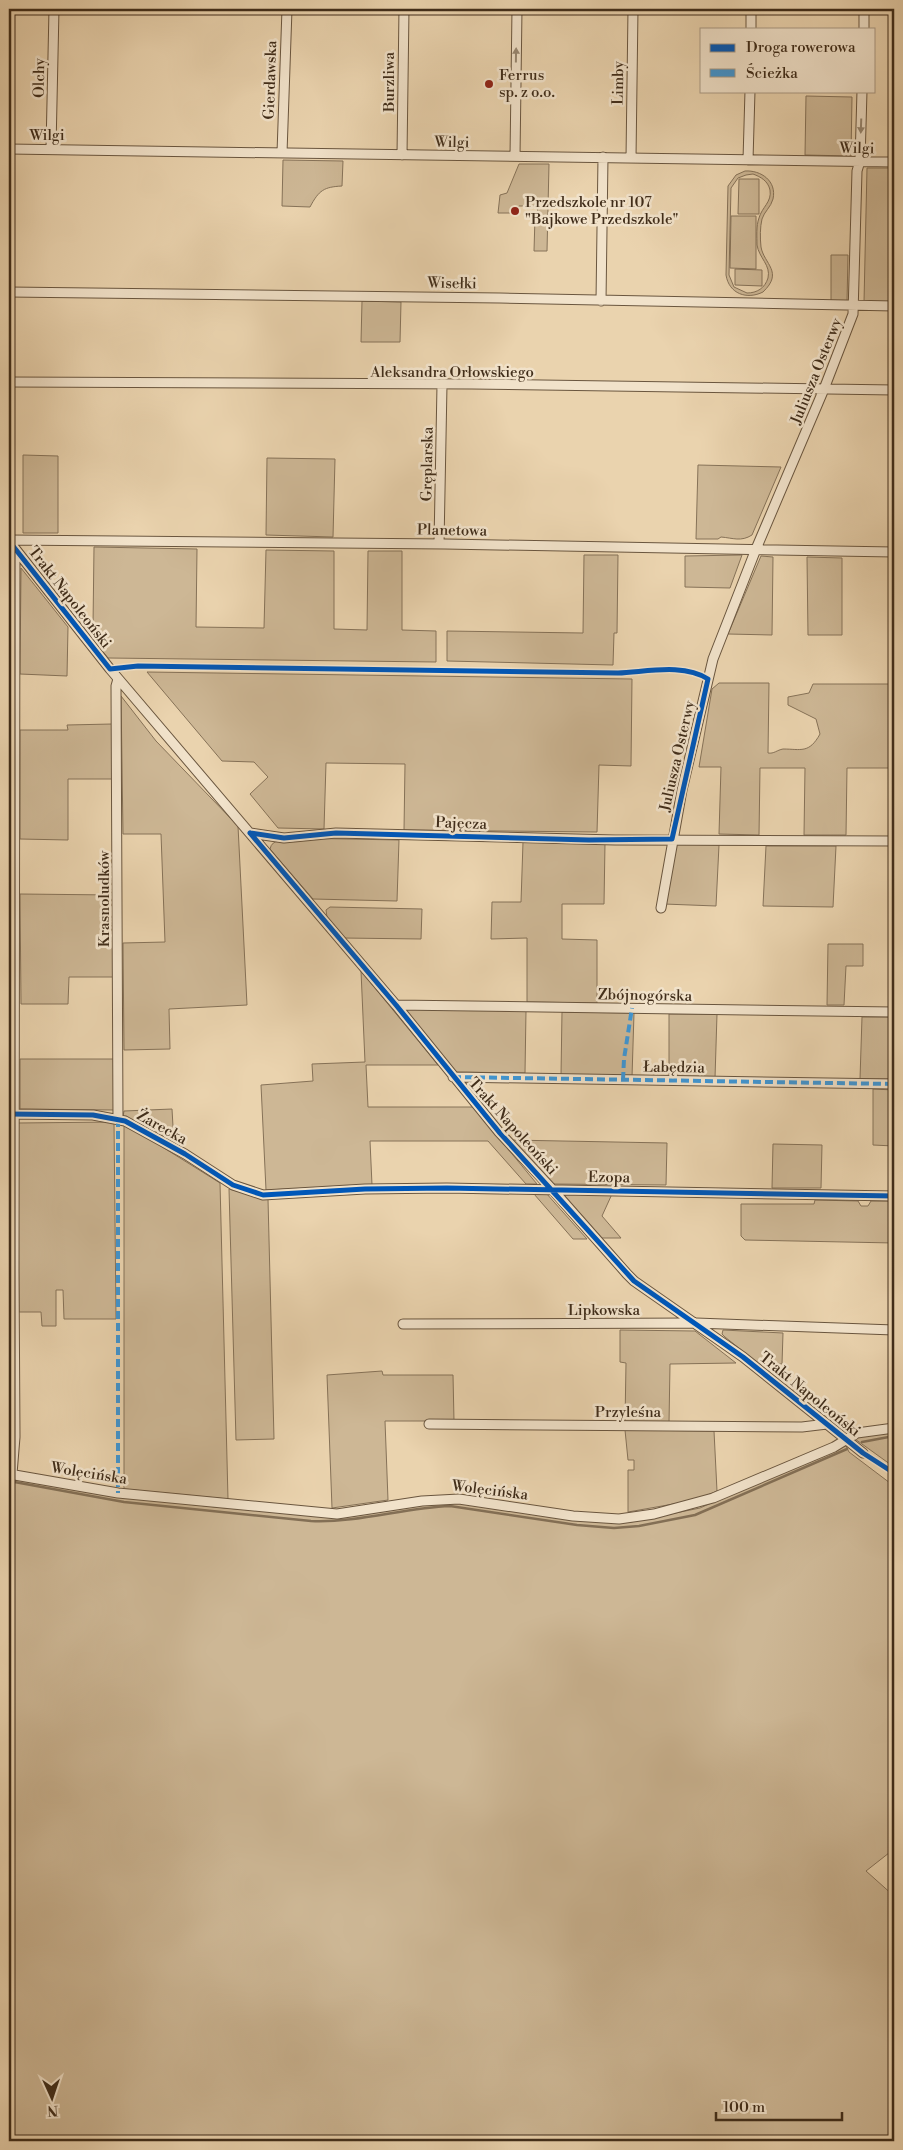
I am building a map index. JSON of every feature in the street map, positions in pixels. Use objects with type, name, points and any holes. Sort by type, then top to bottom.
[{"type":"street","name":"Olchy","points":[[51,148],[54,9]]},
{"type":"street","name":"Gierdawska","points":[[282,153],[287,9]]},
{"type":"street","name":"Burzliwa","points":[[402,155],[404,9]]},
{"type":"street","points":[[515,156],[517,9]]},
{"type":"street","name":"Limby","points":[[631,158],[633,9]]},
{"type":"street","points":[[751,9],[751,28]]},
{"type":"street","points":[[864,9],[864,28]]},
{"type":"street","points":[[748,160],[750,92]]},
{"type":"street","name":"Juliusza Osterwy","points":[[661,908],[672,839],[713,659],[756,549],[850,326],[854,305],[857,171],[860,162],[862,92]]},
{"type":"street","name":"Wilgi","points":[[9,149],[51,148],[894,162]]},
{"type":"street","points":[[601,301],[603,158]]},
{"type":"street","name":"Wisełki","points":[[9,292],[500,298],[894,306]]},
{"type":"street","name":"Aleksandra Orłowskiego","points":[[9,382],[894,390]]},
{"type":"street","name":"Gręplarska","points":[[439,544],[442,385]]},
{"type":"street","name":"Planetowa","points":[[9,540],[439,544],[894,552]]},
{"type":"street","name":"Trakt Napoleoński","points":[[9,540],[118,678],[396,1004],[499,1132],[634,1281],[744,1357],[863,1453]]},
{"type":"street","points":[[10,1474],[16,1437],[12,1114],[14,802],[12,599],[16,549]]},
{"type":"street","name":"Krasnoludków","points":[[118,678],[116,686],[118,1119]]},
{"type":"street","name":"Pajęcza","points":[[250,833],[284,838],[336,833],[615,840],[894,841]]},
{"type":"street","name":"Zbójnogórska","points":[[396,1004],[894,1012]]},
{"type":"street","name":"Łabędzia","points":[[453,1077],[894,1084]]},
{"type":"street","name":"Żarecka","points":[[12,1114],[93,1115],[118,1119],[156,1137],[233,1185],[263,1195]]},
{"type":"street","name":"Ezopa","points":[[263,1195],[365,1189],[552,1189],[894,1196]]},
{"type":"street","name":"Lipkowska","points":[[403,1324],[696,1323],[894,1330]]},
{"type":"street","name":"Przyleśna","points":[[429,1424],[802,1427],[827,1424]]},
{"type":"street","name":"Wolęcińska","points":[[10,1474],[118,1493],[337,1514],[422,1501],[459,1499],[573,1516],[619,1519],[654,1514],[713,1498],[810,1458],[847,1439],[868,1431],[894,1428]]},
{"type":"shaded area","points":[[806,96],[852,97],[851,156],[805,155]]},
{"type":"shaded area","points":[[283,160],[343,161],[342,186],[323,190],[310,207],[282,206]]},
{"type":"shaded area","points":[[519,164],[549,164],[547,251],[534,251],[535,217],[538,214],[537,206],[519,206],[512,213],[498,213],[500,195],[507,193]]},
{"type":"shaded area","points":[[867,168],[894,168],[894,302],[864,302]]},
{"type":"shaded area","points":[[745,171],[757,172],[770,182],[774,193],[772,202],[762,219],[760,233],[761,247],[771,268],[772,279],[763,292],[751,295],[740,294],[735,291],[728,282],[726,275],[728,186],[736,175]],"holes":[[[753,174],[766,182],[770,190],[770,198],[760,214],[757,224],[758,250],[768,269],[768,278],[763,287],[757,291],[747,293],[734,287],[729,275],[731,188],[738,178]]]},
{"type":"shaded area","points":[[739,179],[759,179],[759,214],[738,214]]},
{"type":"shaded area","points":[[731,216],[756,216],[756,269],[730,268]]},
{"type":"shaded area","points":[[831,255],[848,255],[847,302],[831,301]]},
{"type":"shaded area","points":[[735,269],[762,270],[762,286],[735,285]]},
{"type":"shaded area","points":[[362,301],[401,302],[400,342],[361,342]]},
{"type":"shaded area","points":[[23,455],[58,456],[58,533],[23,533]]},
{"type":"shaded area","points":[[267,458],[335,459],[333,537],[266,535]]},
{"type":"shaded area","points":[[698,465],[781,467],[752,535],[741,539],[721,537],[718,539],[696,539]]},
{"type":"shaded area","points":[[94,547],[197,549],[196,627],[264,628],[266,550],[334,551],[334,629],[367,630],[368,551],[402,551],[402,630],[436,631],[436,662],[108,658],[82,626],[93,626]]},
{"type":"shaded area","points":[[584,555],[618,555],[617,633],[614,633],[613,665],[447,661],[447,631],[583,633]]},
{"type":"shaded area","points":[[742,555],[730,588],[685,587],[685,556]]},
{"type":"shaded area","points":[[761,556],[773,557],[772,635],[728,634]]},
{"type":"shaded area","points":[[807,557],[842,558],[842,635],[808,635]]},
{"type":"shaded area","points":[[21,568],[68,627],[67,676],[20,674]]},
{"type":"shaded area","points":[[147,672],[632,679],[631,766],[599,765],[597,832],[404,830],[405,764],[326,763],[324,829],[278,828],[250,794],[268,777],[254,762],[222,761]]},
{"type":"shaded area","points":[[719,683],[769,683],[768,753],[783,749],[800,750],[808,748],[820,734],[816,719],[788,705],[788,697],[809,693],[813,684],[894,684],[894,768],[847,768],[846,835],[804,835],[805,768],[760,768],[759,835],[719,834],[721,767],[699,767],[712,689]]},
{"type":"shaded area","points":[[121,696],[156,741],[238,826],[247,1005],[169,1009],[170,1049],[124,1050],[123,943],[165,942],[161,834],[123,834]]},
{"type":"shaded area","points":[[112,724],[112,779],[68,779],[68,840],[20,839],[20,730],[68,730],[67,725]]},
{"type":"shaded area","points":[[9,804],[11,804],[9,955]]},
{"type":"shaded area","points":[[295,838],[399,840],[397,901],[313,899],[270,849],[271,845],[276,841]]},
{"type":"shaded area","points":[[523,842],[605,843],[604,904],[562,904],[562,939],[597,940],[597,1003],[527,1002],[527,938],[491,939],[492,902],[521,902]]},
{"type":"shaded area","points":[[674,844],[719,845],[716,906],[664,904]]},
{"type":"shaded area","points":[[766,846],[836,846],[833,907],[763,906]]},
{"type":"shaded area","points":[[20,894],[114,895],[114,977],[69,977],[68,1004],[21,1004]]},
{"type":"shaded area","points":[[330,907],[422,909],[421,939],[343,938],[327,917],[326,910]]},
{"type":"shaded area","points":[[828,944],[863,944],[863,966],[846,966],[844,1005],[827,1005]]},
{"type":"shaded area","points":[[361,971],[438,1065],[366,1065],[368,1107],[473,1107],[537,1184],[526,1184],[488,1141],[370,1141],[372,1185],[266,1190],[261,1085],[313,1081],[312,1064],[365,1062]]},
{"type":"shaded area","points":[[402,1009],[526,1011],[525,1073],[455,1072]]},
{"type":"shaded area","points":[[562,1012],[634,1013],[632,1077],[561,1075]]},
{"type":"shaded area","points":[[669,1014],[717,1014],[715,1078],[669,1077]]},
{"type":"shaded area","points":[[862,1017],[894,1017],[894,1079],[860,1079]]},
{"type":"shaded area","points":[[20,1059],[114,1059],[114,1110],[20,1109]]},
{"type":"shaded area","points":[[873,1089],[894,1090],[894,1146],[873,1145]]},
{"type":"shaded area","points":[[172,1109],[174,1144],[123,1117],[124,1111]]},
{"type":"shaded area","points":[[114,1122],[116,1319],[64,1319],[63,1290],[56,1290],[56,1326],[42,1326],[41,1312],[19,1312],[18,1123]]},
{"type":"shaded area","points":[[124,1123],[220,1183],[228,1499],[124,1489]]},
{"type":"shaded area","points":[[510,1140],[667,1143],[666,1185],[553,1184]]},
{"type":"shaded area","points":[[773,1144],[822,1145],[821,1188],[772,1188]]},
{"type":"shaded area","points":[[229,1189],[268,1199],[274,1439],[236,1440]]},
{"type":"shaded area","points":[[546,1193],[587,1239],[573,1239],[534,1194]]},
{"type":"shaded area","points":[[562,1193],[612,1194],[602,1216],[621,1238],[602,1238]]},
{"type":"shaded area","points":[[815,1200],[858,1201],[861,1206],[868,1206],[871,1201],[894,1201],[894,1243],[745,1240],[741,1236],[741,1204],[814,1204]]},
{"type":"shaded area","points":[[620,1330],[695,1331],[736,1363],[670,1364],[669,1423],[625,1422],[626,1363],[620,1362]]},
{"type":"shaded area","points":[[723,1330],[783,1333],[782,1364],[759,1364],[725,1337],[722,1334]]},
{"type":"shaded area","points":[[382,1371],[383,1375],[453,1375],[454,1421],[385,1421],[388,1500],[332,1508],[327,1375]]},
{"type":"shaded area","points":[[625,1430],[714,1431],[717,1491],[696,1500],[628,1512],[628,1470],[634,1470],[634,1460],[628,1460]]},
{"type":"shaded area","points":[[894,1432],[894,1467],[855,1439],[867,1433]]},
{"type":"shaded area","points":[[845,1444],[849,1452],[894,1486],[894,1849],[866,1871],[894,1896],[894,2141],[9,2141],[9,1478],[112,1496],[225,1508],[329,1516],[415,1504],[459,1501],[631,1522],[700,1508]]},
{"type":"waterway","points":[[862,1442],[894,1436]]},
{"type":"waterway","points":[[9,1481],[124,1502],[311,1521],[346,1520],[415,1509],[450,1506],[577,1525],[614,1528],[639,1526],[695,1515],[847,1449]]},
{"type":"marked path","points":[[623,1080],[624,1059],[632,1008]]},
{"type":"marked path","points":[[453,1077],[894,1084]]},
{"type":"marked path","points":[[118,1119],[118,1493]]},
{"type":"cycle path","points":[[9,541],[110,669],[138,666],[618,673],[676,670],[698,674],[708,679],[672,839],[589,840],[336,833],[284,838],[250,833]]},
{"type":"cycle path","points":[[250,833],[396,1005],[499,1132],[634,1281],[743,1357],[863,1453],[894,1473]]},
{"type":"cycle path","points":[[9,1114],[93,1115],[125,1121],[185,1154],[233,1185],[263,1195],[365,1189],[447,1188],[894,1196]]},
{"type":"place","name":"Ferrus sp. z o.o.","points":[[489,84]]},
{"type":"place","name":"Przedszkole nr 107 \"Bajkowe Przedszkole\"","points":[[515,211]]}]
